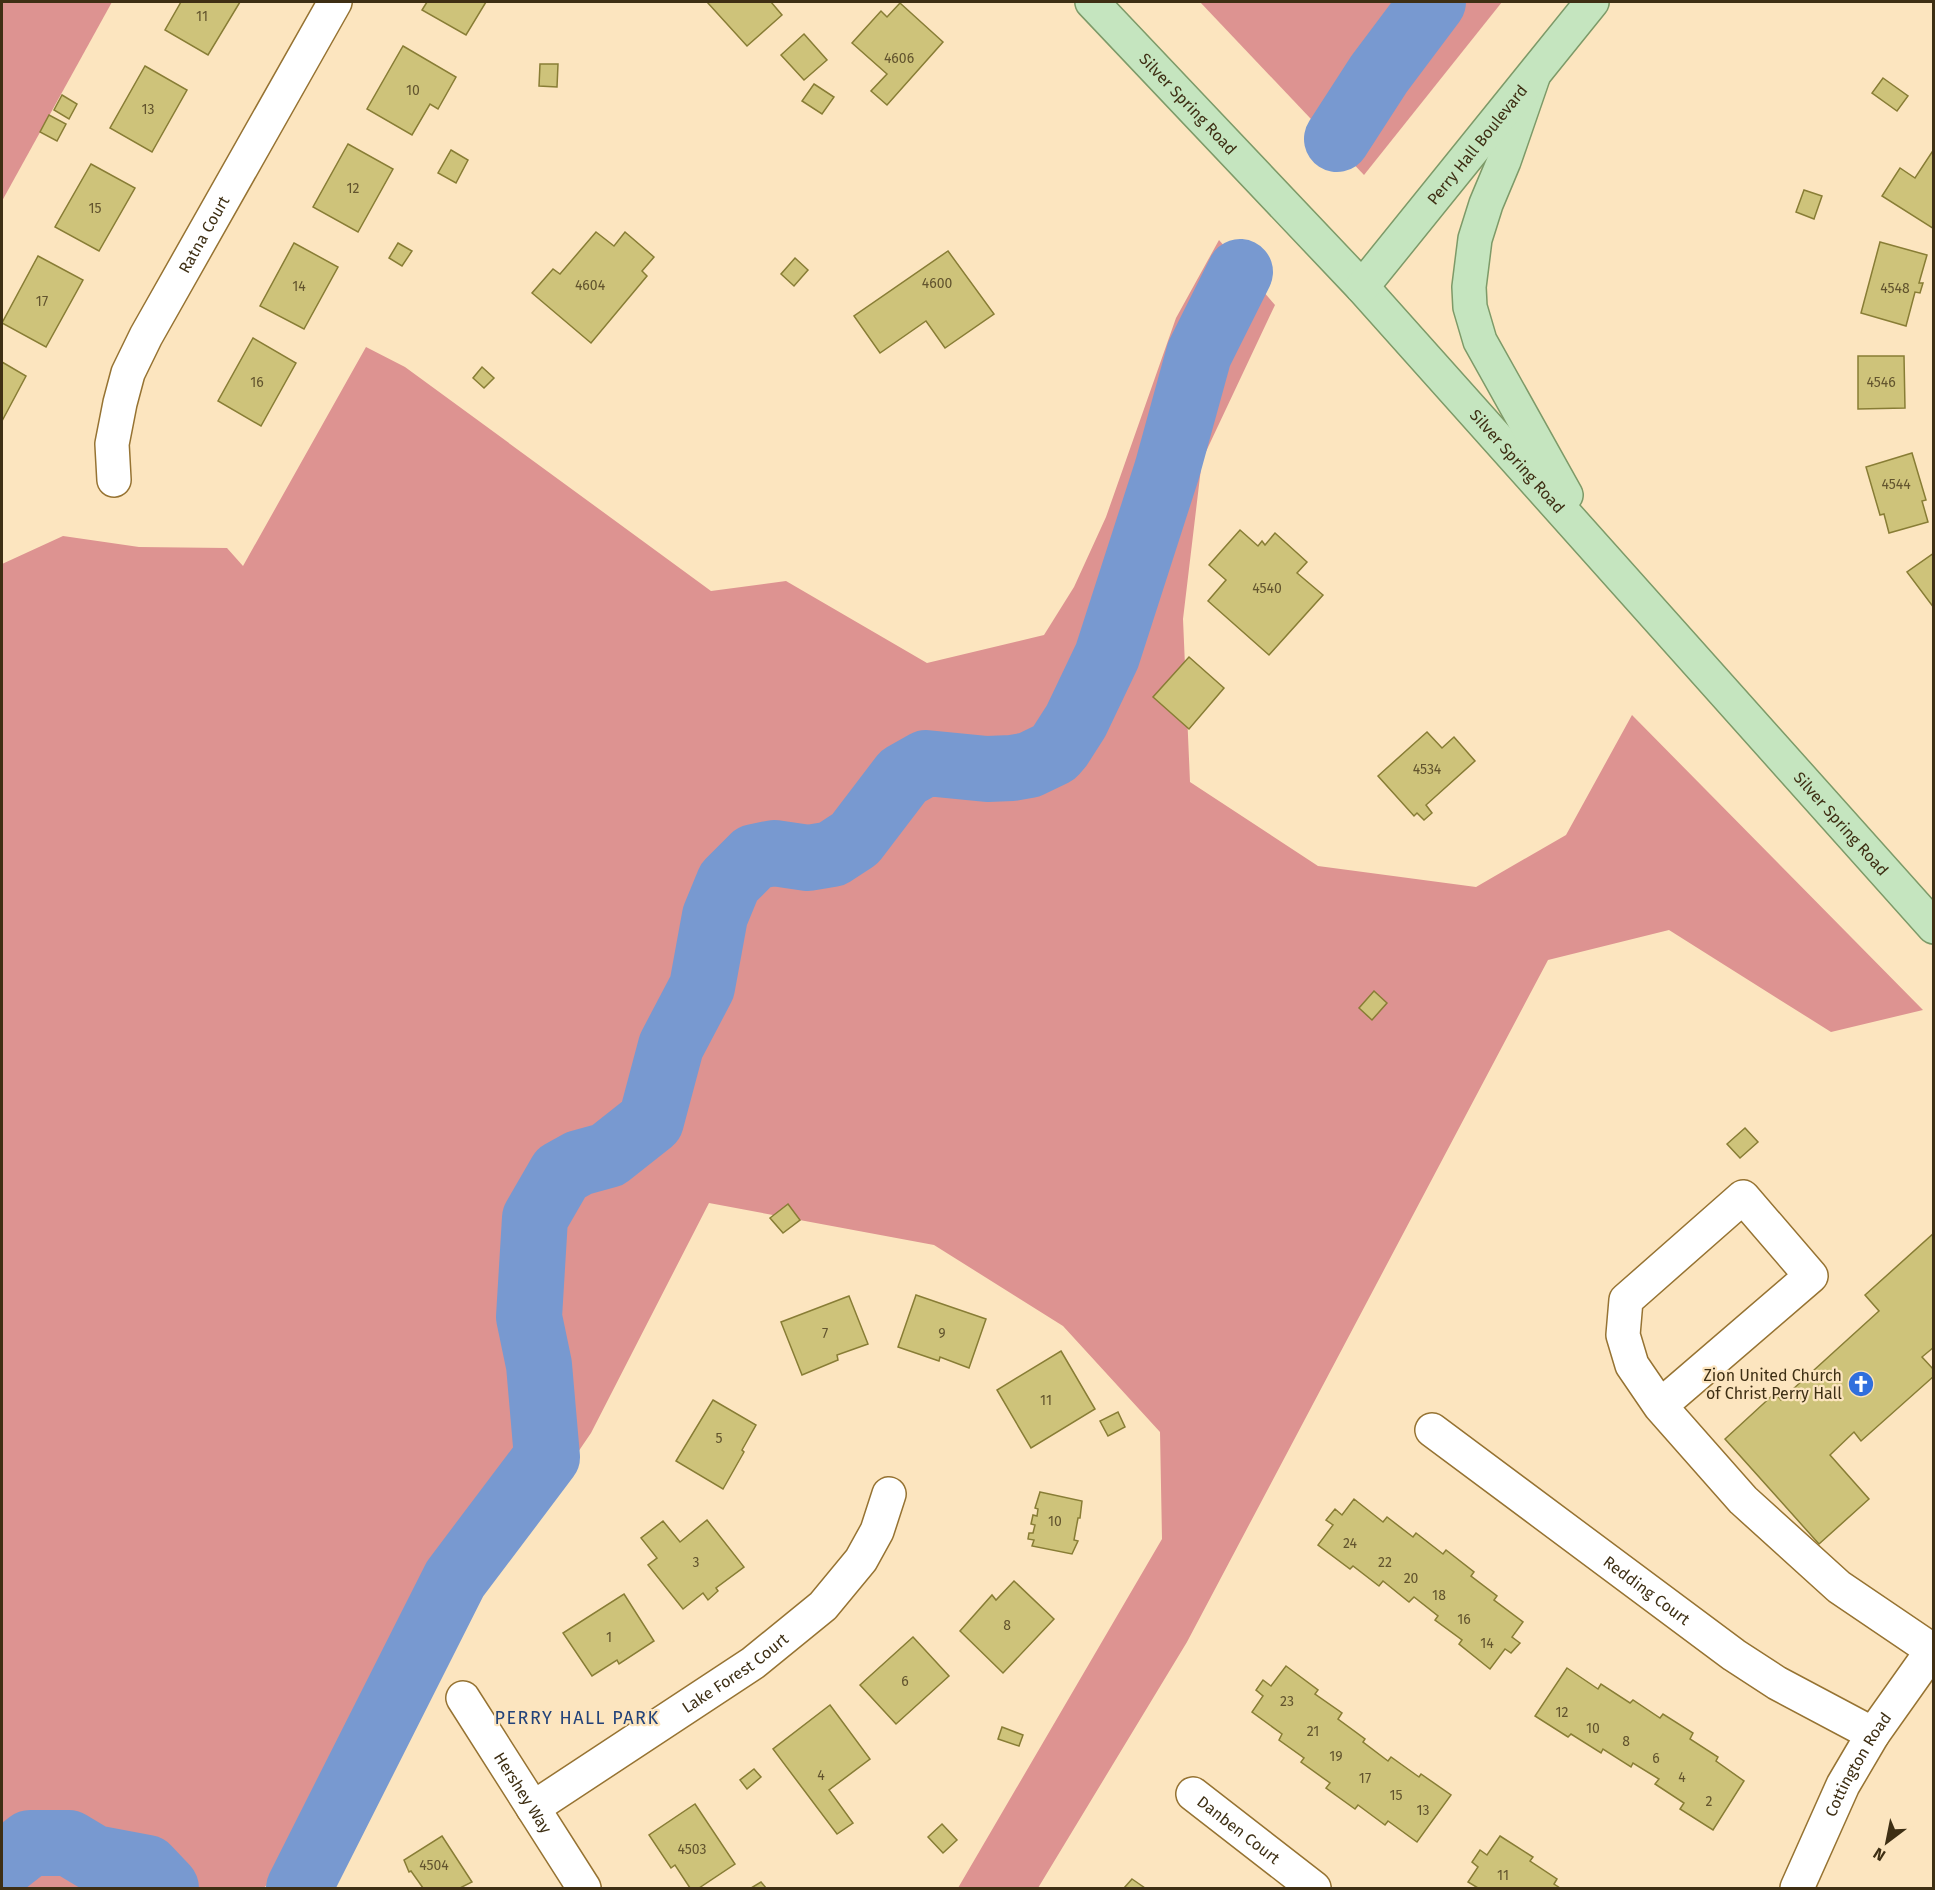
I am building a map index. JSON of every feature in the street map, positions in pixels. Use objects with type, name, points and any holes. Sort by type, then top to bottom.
[{"type":"main road","name":"Silver Spring Road","points":[[1092,2],[1362,287],[1934,927]]},
{"type":"main road","name":"Perry Hall Boulevard","points":[[1362,287],[1592,2]]},
{"type":"main road","points":[[1533,77],[1475,240],[1469,287],[1470,307],[1480,341],[1596,549]]},
{"type":"street","name":"Ratna Court","points":[[114,480],[112,444],[128,373],[146,336],[335,2]]},
{"type":"street","points":[[1660,1406],[1811,1276],[1743,1197],[1626,1300],[1623,1335],[1632,1365],[1660,1406],[1743,1500],[1839,1587],[1933,1649]]},
{"type":"street","name":"Redding Court","points":[[1432,1431],[1734,1655],[1777,1683],[1873,1734]]},
{"type":"street","name":"Lake Forest Court","points":[[533,1808],[753,1663],[823,1606],[861,1560],[877,1531],[890,1494]]},
{"type":"street","name":"Cottington Road","points":[[1797,1888],[1843,1785],[1873,1734],[1933,1649]]},
{"type":"street","name":"Hershey Way","points":[[463,1698],[584,1888]]},
{"type":"street","name":"Danben Court","points":[[1193,1794],[1314,1888]]},
{"type":"shaded area","points":[[2,2],[112,2],[2,201]]},
{"type":"shaded area","points":[[1200,2],[1502,2],[1364,175]]},
{"type":"shaded area","points":[[1219,240],[1275,305],[1202,460],[1183,619],[1190,782],[1318,866],[1476,887],[1566,835],[1632,715],[1923,1010],[1831,1032],[1669,930],[1548,960],[1187,1642],[1038,1888],[958,1888],[1162,1539],[1160,1432],[1063,1326],[934,1245],[709,1203],[591,1433],[336,1807],[264,1888],[2,1888],[2,564],[63,536],[139,547],[227,548],[243,566],[366,347],[405,367],[711,591],[786,581],[927,663],[1044,635],[1074,587],[1106,517],[1176,318]]},
{"type":"building","points":[[181,2],[240,2],[208,55],[165,30]]},
{"type":"building","points":[[427,2],[486,2],[466,35],[422,10]]},
{"type":"building","points":[[707,2],[771,2],[782,15],[747,46]]},
{"type":"building","points":[[900,3],[943,42],[887,105],[871,91],[887,74],[852,43],[881,11],[887,17]]},
{"type":"building","points":[[804,34],[827,60],[804,80],[781,55]]},
{"type":"building","points":[[403,46],[456,77],[438,109],[430,104],[412,135],[367,109]]},
{"type":"building","points":[[540,64],[558,64],[557,87],[539,86]]},
{"type":"building","points":[[145,66],[187,90],[152,152],[110,128]]},
{"type":"building","points":[[1883,78],[1908,96],[1897,111],[1872,93]]},
{"type":"building","points":[[814,84],[834,97],[822,114],[802,101]]},
{"type":"building","points":[[62,95],[77,104],[69,119],[54,110]]},
{"type":"building","points":[[49,115],[66,124],[57,141],[40,132]]},
{"type":"building","points":[[348,144],[393,169],[358,232],[313,207]]},
{"type":"building","points":[[1934,149],[1934,229],[1882,196],[1900,168],[1915,178]]},
{"type":"building","points":[[451,150],[468,160],[456,183],[438,173]]},
{"type":"building","points":[[91,164],[135,188],[99,251],[55,227]]},
{"type":"building","points":[[1804,190],[1822,196],[1814,219],[1796,212]]},
{"type":"building","points":[[596,232],[614,246],[625,232],[654,257],[642,271],[647,276],[591,343],[532,293],[553,269],[560,274]]},
{"type":"building","points":[[1880,242],[1927,255],[1919,283],[1923,283],[1920,293],[1915,292],[1906,326],[1861,313]]},
{"type":"building","points":[[294,243],[338,267],[304,329],[260,306]]},
{"type":"building","points":[[398,243],[412,251],[402,266],[389,258]]},
{"type":"building","points":[[948,251],[994,314],[945,348],[926,321],[880,353],[854,316]]},
{"type":"building","points":[[38,256],[83,280],[46,347],[2,323]]},
{"type":"building","points":[[795,258],[808,270],[794,286],[781,274]]},
{"type":"building","points":[[253,338],[296,363],[261,426],[218,401]]},
{"type":"building","points":[[1858,356],[1904,356],[1905,408],[1858,409]]},
{"type":"building","points":[[2,362],[26,376],[2,421]]},
{"type":"building","points":[[482,367],[494,378],[484,388],[473,378]]},
{"type":"building","points":[[1912,453],[1926,500],[1922,501],[1928,522],[1889,533],[1884,514],[1880,515],[1866,467]]},
{"type":"building","points":[[1240,530],[1258,546],[1262,541],[1265,545],[1275,533],[1307,562],[1297,573],[1323,595],[1269,655],[1208,601],[1226,580],[1209,565]]},
{"type":"building","points":[[1934,553],[1934,608],[1907,572]]},
{"type":"building","points":[[1189,657],[1224,688],[1189,729],[1153,697]]},
{"type":"building","points":[[1427,732],[1442,748],[1454,737],[1475,761],[1426,805],[1432,813],[1424,820],[1417,813],[1414,816],[1378,776]]},
{"type":"building","points":[[1374,991],[1387,1003],[1372,1020],[1359,1008]]},
{"type":"building","points":[[1745,1128],[1758,1142],[1740,1158],[1727,1144]]},
{"type":"building","points":[[788,1204],[800,1220],[783,1233],[770,1218]]},
{"type":"building","name":"Zion United Church of Christ Perry Hall","points":[[1934,1233],[1934,1347],[1922,1357],[1934,1370],[1934,1376],[1861,1441],[1854,1432],[1830,1455],[1869,1499],[1819,1544],[1725,1439],[1775,1393],[1781,1400],[1879,1311],[1865,1295]]},
{"type":"building","points":[[916,1295],[986,1319],[969,1368],[940,1357],[939,1361],[898,1347]]},
{"type":"building","points":[[849,1296],[868,1344],[837,1355],[838,1360],[802,1375],[781,1322]]},
{"type":"building","points":[[1061,1351],[1095,1409],[1031,1448],[997,1390]]},
{"type":"building","points":[[713,1400],[756,1425],[723,1489],[676,1461]]},
{"type":"building","points":[[1118,1412],[1125,1427],[1108,1436],[1100,1421]]},
{"type":"building","points":[[1040,1492],[1082,1501],[1074,1540],[1078,1541],[1072,1554],[1032,1546],[1034,1540],[1028,1539],[1029,1533],[1033,1533],[1035,1525],[1031,1524],[1033,1515],[1037,1516],[1038,1509],[1035,1508]]},
{"type":"building","points":[[1354,1499],[1383,1522],[1387,1517],[1413,1537],[1416,1533],[1443,1554],[1446,1550],[1474,1572],[1471,1576],[1497,1596],[1494,1600],[1523,1622],[1512,1637],[1520,1643],[1511,1653],[1505,1649],[1490,1669],[1459,1644],[1462,1640],[1435,1620],[1438,1616],[1414,1597],[1409,1602],[1383,1581],[1379,1586],[1353,1566],[1350,1569],[1318,1545],[1333,1525],[1326,1520],[1335,1509],[1342,1515]]},
{"type":"building","points":[[707,1520],[744,1567],[716,1588],[718,1591],[708,1600],[703,1593],[683,1609],[648,1565],[657,1558],[641,1538],[663,1521],[680,1542]]},
{"type":"building","points":[[1014,1581],[1054,1619],[1003,1673],[960,1631],[992,1595],[996,1600]]},
{"type":"building","points":[[624,1594],[654,1641],[619,1664],[617,1660],[592,1676],[563,1633]]},
{"type":"building","points":[[913,1637],[949,1676],[896,1724],[860,1685]]},
{"type":"building","points":[[1286,1666],[1318,1690],[1315,1694],[1342,1713],[1338,1719],[1365,1739],[1363,1742],[1388,1761],[1391,1757],[1419,1777],[1421,1774],[1451,1795],[1417,1842],[1388,1821],[1385,1825],[1358,1805],[1355,1809],[1326,1788],[1330,1783],[1301,1762],[1304,1758],[1279,1740],[1282,1734],[1252,1712],[1263,1696],[1256,1690],[1263,1680],[1271,1686]]},
{"type":"building","points":[[1567,1668],[1598,1689],[1601,1684],[1630,1703],[1633,1700],[1660,1718],[1663,1714],[1693,1733],[1690,1739],[1718,1757],[1716,1761],[1744,1781],[1713,1830],[1680,1809],[1684,1803],[1655,1784],[1659,1779],[1633,1763],[1631,1767],[1603,1749],[1601,1753],[1571,1734],[1568,1737],[1535,1716]]},
{"type":"building","points":[[830,1705],[870,1759],[829,1790],[853,1823],[837,1834],[773,1749]]},
{"type":"building","points":[[1002,1727],[1023,1735],[1019,1746],[998,1739]]},
{"type":"building","points":[[754,1769],[761,1777],[747,1789],[740,1780]]},
{"type":"building","points":[[695,1804],[735,1864],[699,1888],[690,1888],[675,1865],[671,1868],[649,1835]]},
{"type":"building","points":[[942,1824],[957,1840],[943,1853],[928,1837]]},
{"type":"building","points":[[442,1836],[472,1882],[460,1888],[423,1888],[411,1871],[409,1872],[404,1860]]},
{"type":"building","points":[[1500,1836],[1533,1857],[1530,1861],[1557,1879],[1554,1884],[1560,1888],[1478,1888],[1468,1882],[1478,1867],[1472,1862],[1480,1850],[1487,1855]]},
{"type":"building","points":[[1132,1879],[1145,1888],[1124,1888]]},
{"type":"building","points":[[761,1882],[766,1888],[751,1888]]},
{"type":"waterway","points":[[1337,139],[1379,74],[1433,2]]},
{"type":"waterway","points":[[299,1888],[455,1579],[547,1457],[539,1365],[529,1317],[535,1218],[561,1173],[579,1163],[608,1155],[651,1121],[671,1046],[702,987],[715,916],[729,882],[754,857],[774,853],[808,858],[832,854],[855,839],[903,776],[926,763],[987,769],[1012,768],[1029,765],[1054,753],[1060,746],[1076,721],[1107,656],[1167,470],[1199,354],[1240,272]]},
{"type":"waterway","points":[[2,1865],[30,1843],[69,1843],[94,1858],[147,1868],[166,1888]]},
{"type":"place","name":"Zion United Church of Christ Perry Hall","points":[[1861,1384]]},
{"type":"district","name":"PERRY HALL PARK","points":[[577,1718]]}]
